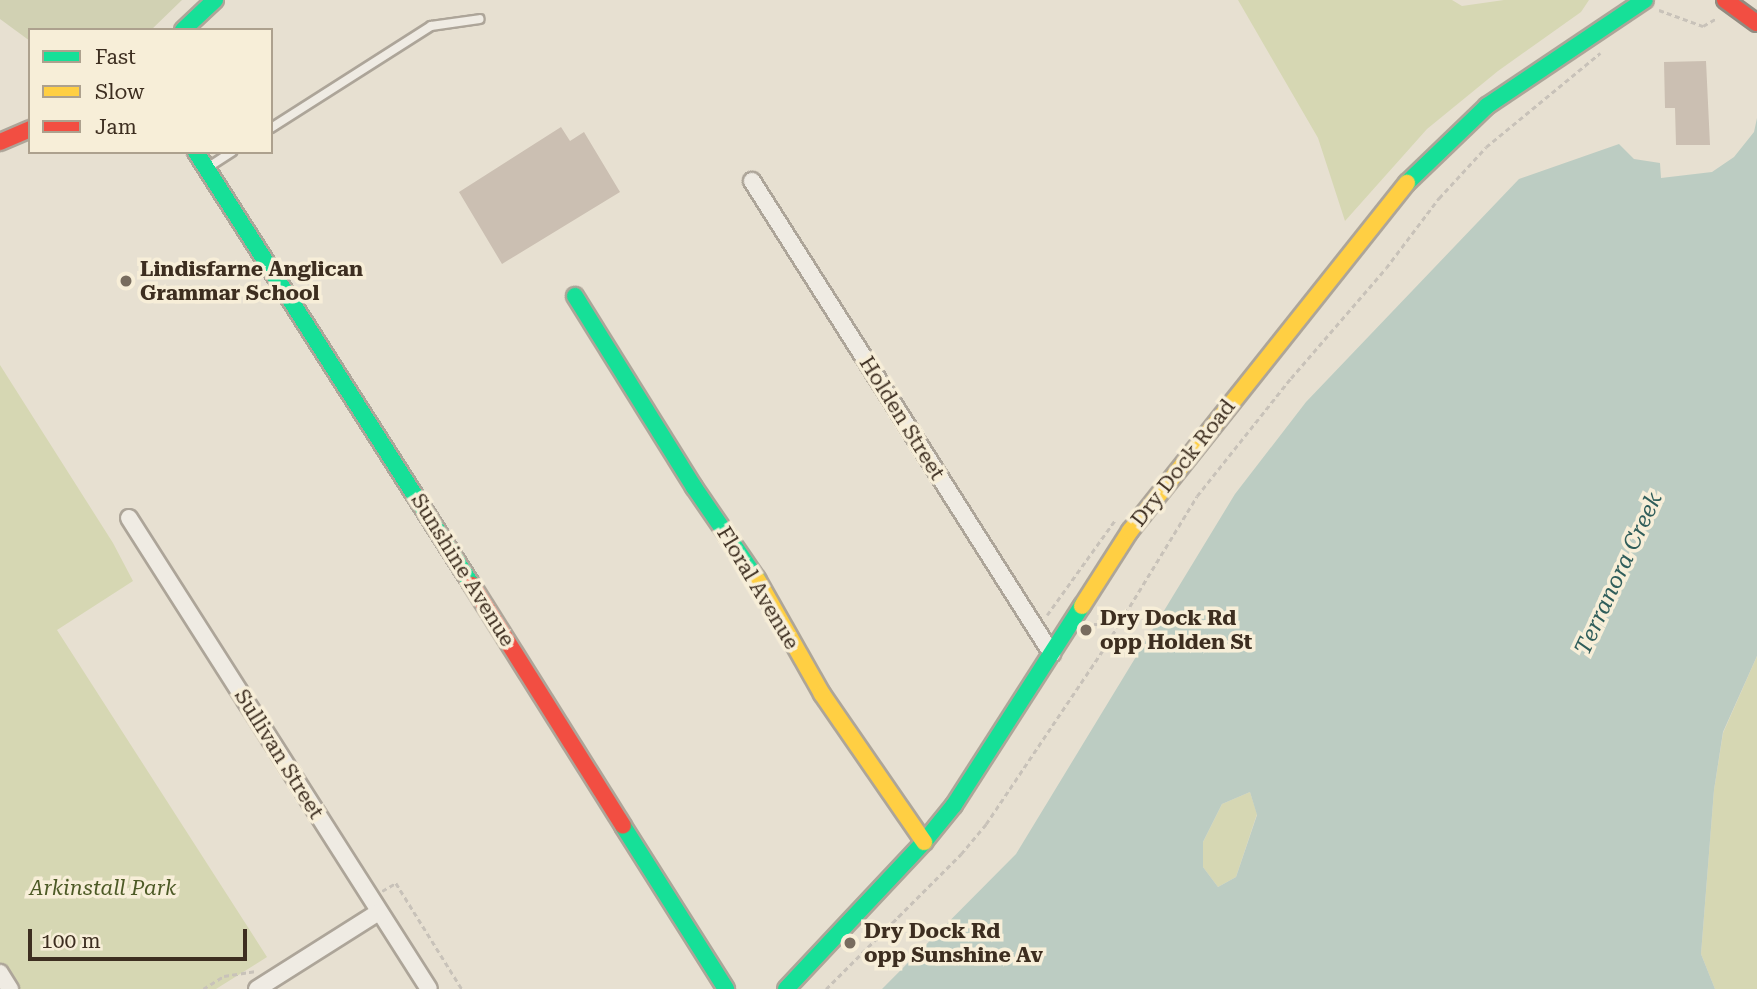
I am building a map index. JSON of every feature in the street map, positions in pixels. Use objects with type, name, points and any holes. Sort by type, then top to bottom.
[{"type":"main road","points":[[184,28],[200,7],[215,0]]},
{"type":"main road","name":"Dry Dock Road","points":[[786,989],[924,842],[958,799],[1130,531],[1164,485],[1416,173],[1487,106],[1649,7]]},
{"type":"main road","points":[[1724,7],[1757,23]]},
{"type":"main road","points":[[0,142],[28,130]]},
{"type":"main road","name":"Sunshine Avenue","points":[[198,154],[726,989]]},
{"type":"main road","name":"Floral Avenue","points":[[575,296],[694,487],[749,565],[821,694],[924,842]]},
{"type":"street","name":"Holden Street","points":[[752,181],[1052,654]]},
{"type":"street","name":"Sullivan Street","points":[[129,519],[429,989]]},
{"type":"street","points":[[257,989],[379,912]]},
{"type":"street","points":[[0,973],[10,989]]},
{"type":"lane","points":[[273,127],[431,26],[480,19]]},
{"type":"lane","points":[[207,169],[229,154]]},
{"type":"path","points":[[1649,7],[1703,26],[1724,7]]},
{"type":"path","points":[[826,989],[961,854],[986,824],[1118,625],[1197,496],[1291,378],[1386,268],[1439,198],[1486,147],[1609,45]]},
{"type":"path","points":[[1094,624],[1118,625]]},
{"type":"green space","points":[[0,0],[182,0],[153,28],[28,28],[28,40],[0,19]]},
{"type":"green space","points":[[1238,0],[1452,0],[1462,6],[1504,0],[1589,0],[1581,12],[1498,71],[1427,129],[1345,221],[1318,138]]},
{"type":"green space","name":"Arkinstall Park","points":[[0,365],[113,543],[133,581],[57,630],[267,957],[216,989],[0,989]]},
{"type":"green space","points":[[1757,656],[1757,989],[1715,989],[1701,954],[1714,790],[1723,733]]},
{"type":"green space","points":[[1250,792],[1257,814],[1236,877],[1218,887],[1203,867],[1203,842],[1222,804]]},
{"type":"water","name":"Terranora Creek","points":[[1757,118],[1757,656],[1723,732],[1714,790],[1701,954],[1715,989],[882,989],[1016,854],[1235,494],[1306,402],[1519,179],[1619,144],[1634,159],[1660,163],[1661,178],[1712,172],[1734,157],[1754,132]],"holes":[[[1250,792],[1257,815],[1236,877],[1218,887],[1203,867],[1203,842],[1222,804]]]},
{"type":"building","points":[[1706,61],[1710,145],[1676,145],[1675,108],[1665,108],[1664,62]]},
{"type":"building","points":[[561,127],[570,141],[584,132],[620,192],[502,264],[459,192]]},
{"type":"traffic: fast","points":[[185,28],[215,0]]},
{"type":"traffic: fast","points":[[1407,183],[1487,106],[1645,0]]},
{"type":"traffic: fast","points":[[197,154],[472,585]]},
{"type":"traffic: fast","points":[[575,296],[694,487],[757,579]]},
{"type":"traffic: fast","points":[[786,989],[924,842],[954,805],[1082,606]]},
{"type":"traffic: fast","points":[[623,826],[726,989]]},
{"type":"traffic: slow","points":[[1082,606],[1130,531],[1407,183]]},
{"type":"traffic: slow","points":[[757,579],[822,694],[924,842]]},
{"type":"traffic: jam","points":[[1725,0],[1757,23]]},
{"type":"traffic: jam","points":[[0,142],[28,130]]},
{"type":"traffic: jam","points":[[472,585],[623,826]]},
{"type":"place","name":"Lindisfarne Anglican Grammar School","points":[[126,281]]},
{"type":"place","name":"Dry Dock Rd opp Holden St","points":[[1086,630]]},
{"type":"place","name":"Dry Dock Rd opp Sunshine Av","points":[[850,943]]}]
